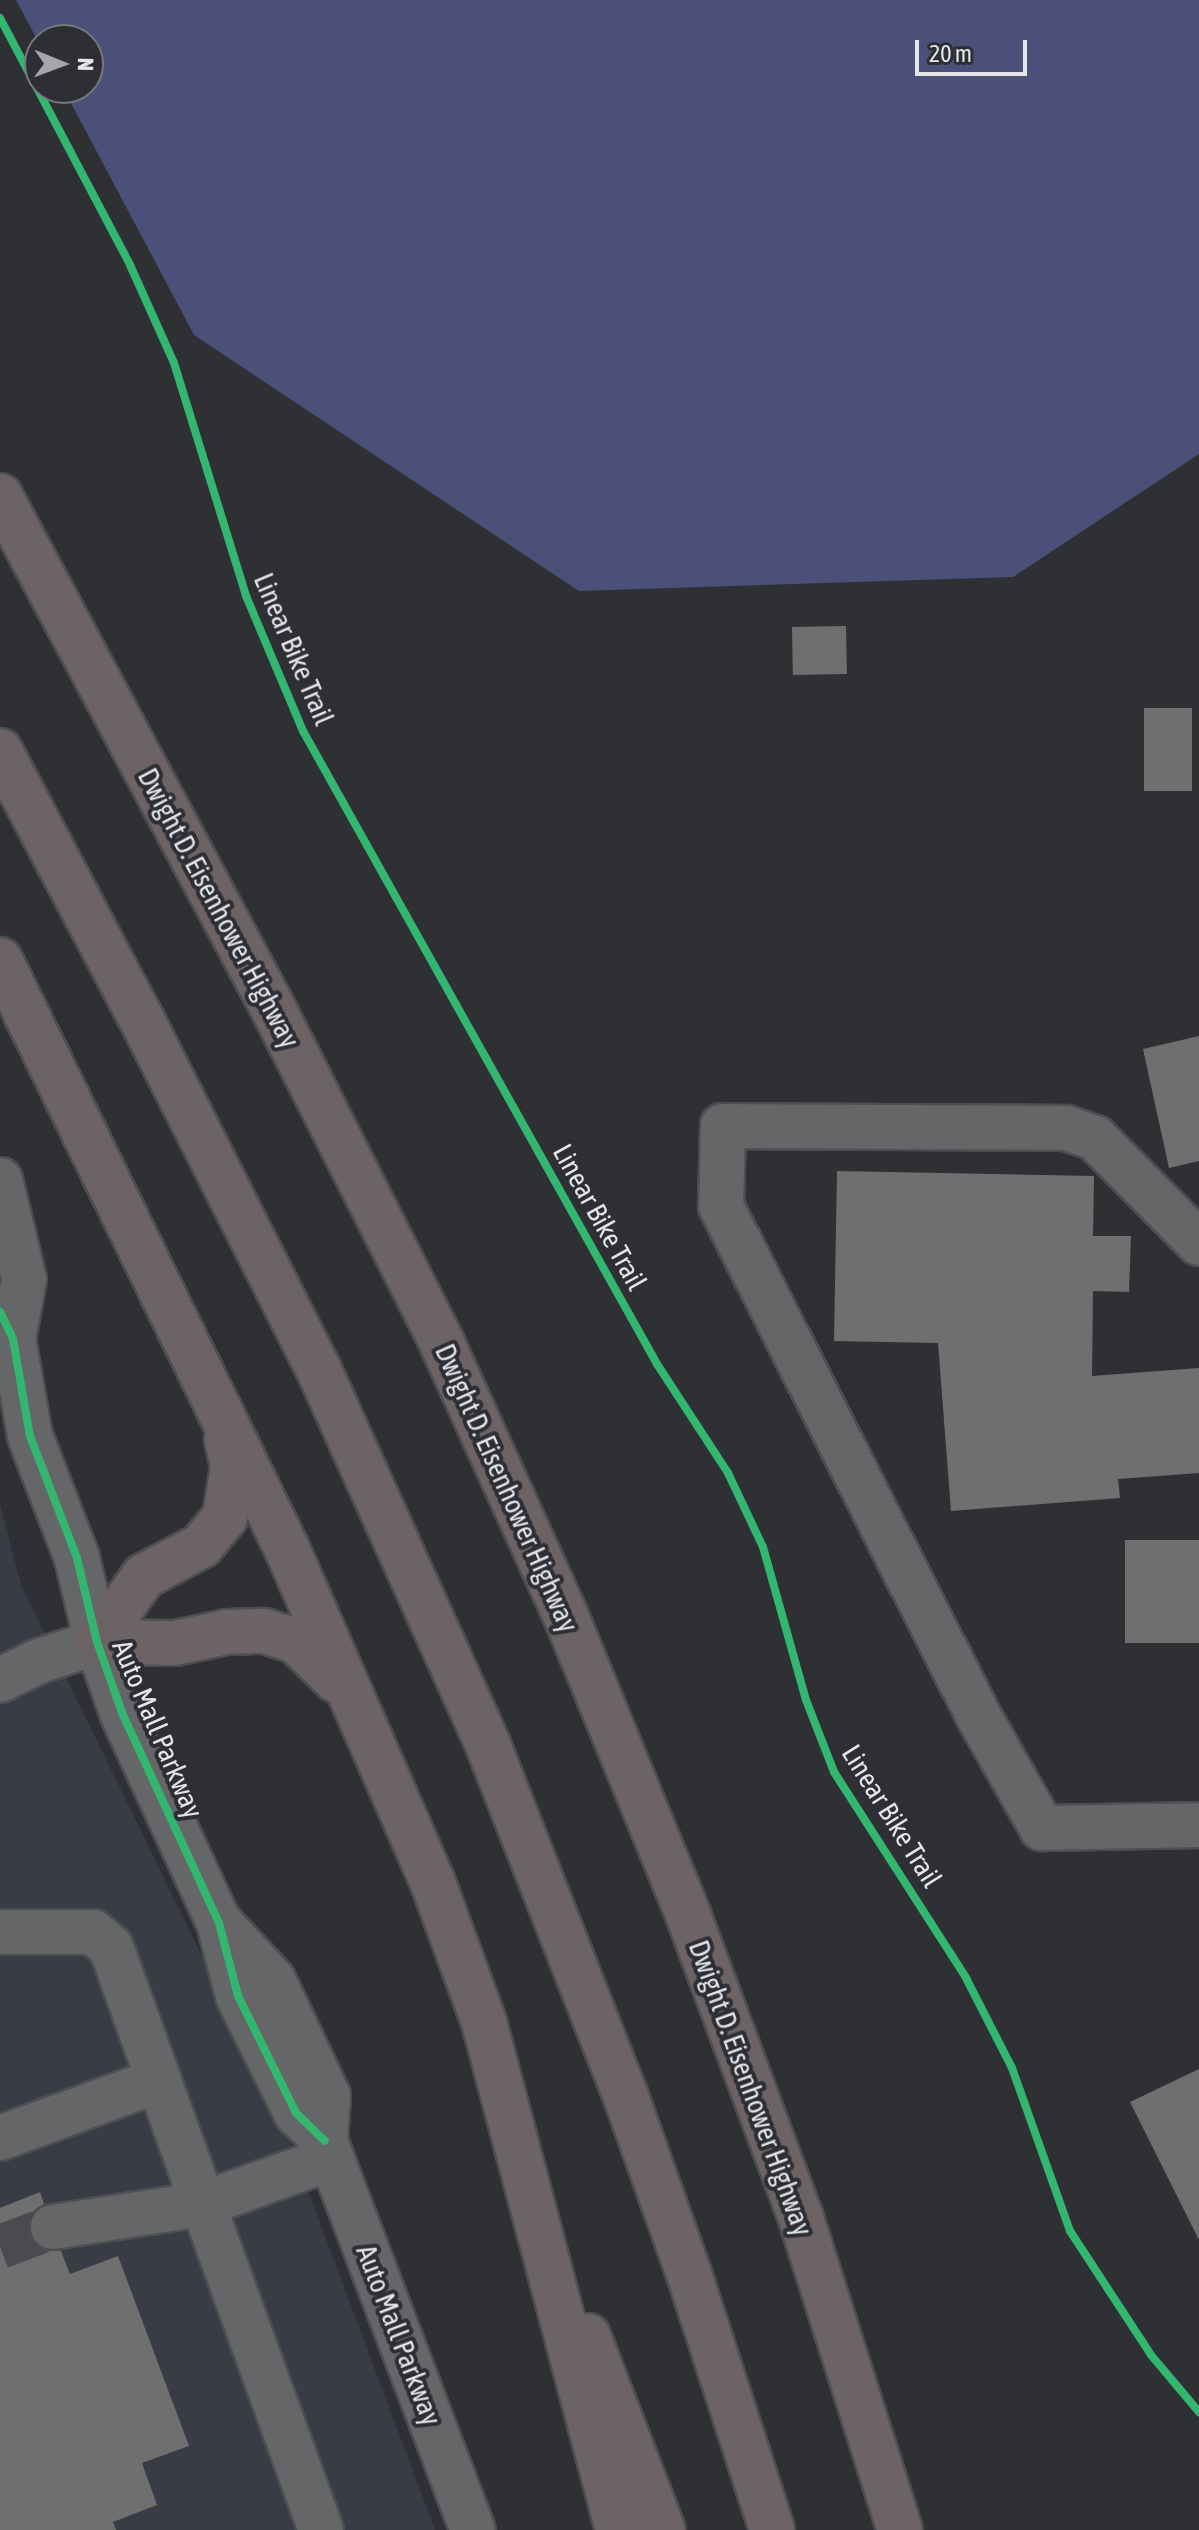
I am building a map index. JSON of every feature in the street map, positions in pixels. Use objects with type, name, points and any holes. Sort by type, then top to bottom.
[{"type":"highway","name":"Dwight D. Eisenhower Highway","points":[[0,496],[275,1012],[442,1343],[565,1614],[689,1917],[800,2215],[900,2530]]},
{"type":"highway","points":[[0,751],[133,1002],[318,1368],[471,1704],[625,2094],[690,2277],[772,2530]]},
{"type":"highway","points":[[0,960],[222,1414],[352,1695],[432,1880],[484,2022],[618,2530]]},
{"type":"highway","points":[[97,1642],[144,1576],[201,1546],[225,1517],[233,1466],[222,1414]]},
{"type":"highway","points":[[97,1642],[175,1643],[227,1632],[264,1631],[296,1641],[352,1695]]},
{"type":"highway","points":[[529,2193],[606,2379],[663,2530]]},
{"type":"street","points":[[1199,1243],[1095,1138],[1066,1128],[723,1126],[721,1206],[979,1717],[1042,1828],[1199,1825]]},
{"type":"street","name":"Auto Mall Parkway","points":[[0,1180],[24,1279],[7,1326],[30,1436],[77,1558],[97,1642],[123,1715],[219,1923],[238,1996],[296,2113],[328,2149],[463,2528]]},
{"type":"street","points":[[0,1680],[39,1661],[97,1642]]},
{"type":"street","points":[[0,1932],[93,1932],[111,1947],[321,2530]]},
{"type":"street","points":[[0,2138],[159,2080]]},
{"type":"street","points":[[53,2227],[203,2204],[328,2149]]},
{"type":"shaded area","points":[[16,0],[1199,0],[1199,454],[1013,577],[579,591],[194,335],[71,104],[104,104],[104,24],[29,24]]},
{"type":"shaded area","points":[[0,1503],[21,1585],[280,2116],[435,2530],[0,2530]]},
{"type":"building","points":[[846,626],[847,674],[793,675],[792,627]]},
{"type":"building","points":[[1144,708],[1192,708],[1192,791],[1144,791]]},
{"type":"building","points":[[1199,1036],[1199,1161],[1169,1168],[1143,1049]]},
{"type":"building","points":[[837,1171],[1094,1176],[1093,1236],[1131,1236],[1129,1292],[1093,1291],[1092,1376],[1199,1368],[1199,1473],[1118,1479],[1120,1498],[951,1511],[938,1343],[834,1341]]},
{"type":"building","points":[[1125,1540],[1199,1540],[1199,1643],[1125,1643]]},
{"type":"building","points":[[1199,2069],[1199,2240],[1130,2102]]},
{"type":"building","points":[[40,2192],[44,2204],[30,2217],[28,2232],[33,2242],[43,2250],[61,2251],[70,2274],[118,2256],[189,2446],[142,2463],[157,2505],[113,2522],[116,2530],[0,2530],[0,2208]]},
{"type":"tunnel","points":[[0,2247],[53,2227]]},
{"type":"cycle path","name":"Linear Bike Trail","points":[[0,18],[130,265],[174,363],[246,596],[303,731],[657,1364],[728,1473],[763,1547],[806,1700],[834,1772],[966,1978],[1012,2068],[1070,2231],[1151,2355],[1199,2412]]},
{"type":"cycle path","points":[[0,1312],[13,1339],[30,1436],[77,1558],[97,1642],[123,1715],[219,1923],[238,1996],[296,2113],[325,2141]]}]
